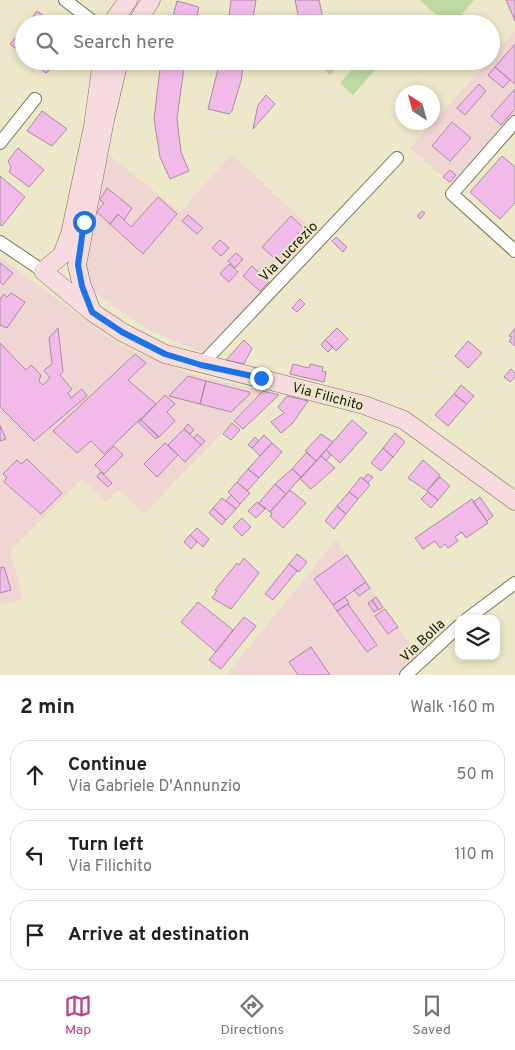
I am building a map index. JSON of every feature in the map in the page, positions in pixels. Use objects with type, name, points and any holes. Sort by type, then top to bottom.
[{"type":"street","points":[[65,0],[84,15]]},
{"type":"street","points":[[118,15],[128,0]]},
{"type":"street","points":[[142,15],[151,0]]},
{"type":"street","points":[[43,271],[62,255],[70,234],[93,126],[101,70]]},
{"type":"street","points":[[92,312],[82,286],[78,265],[105,120],[117,70]]},
{"type":"street","points":[[0,142],[35,99]]},
{"type":"street","points":[[515,122],[452,194],[515,251]]},
{"type":"street","name":"Via Lucrezio","points":[[201,365],[397,158]]},
{"type":"street","name":"Via Filichito","points":[[0,242],[43,271],[92,312],[143,344],[165,354],[201,365],[261,378],[391,414],[418,428],[515,501]]},
{"type":"street","points":[[472,615],[515,583]]},
{"type":"street","name":"Via Bolla","points":[[406,675],[455,630]]},
{"type":"shaded area","points":[[515,31],[515,115],[452,185],[410,148],[426,130],[440,130],[440,115],[480,70],[500,70],[500,47]]},
{"type":"shaded area","points":[[108,154],[180,212],[232,154],[316,233],[205,354],[151,331],[88,288],[83,262]]},
{"type":"shaded area","points":[[0,257],[108,337],[136,352],[188,373],[262,391],[144,514],[119,490],[106,502],[82,479],[10,551],[23,599],[0,605]]},
{"type":"shaded area","points":[[336,540],[418,655],[396,675],[226,675]]},
{"type":"green space","points":[[420,0],[474,0],[461,15],[436,15]]},
{"type":"green space","points":[[325,70],[334,70],[330,75]]},
{"type":"green space","points":[[352,70],[375,70],[353,95],[340,83]]},
{"type":"building","points":[[231,0],[256,0],[254,15],[229,15]]},
{"type":"building","points":[[295,0],[319,0],[322,15],[298,15]]},
{"type":"building","points":[[506,0],[515,0],[515,21]]},
{"type":"building","points":[[177,1],[199,7],[197,15],[173,15]]},
{"type":"building","points":[[37,11],[43,15],[34,15]]},
{"type":"building","points":[[15,38],[15,48],[10,44]]},
{"type":"building","points":[[515,44],[515,84],[499,70],[500,61]]},
{"type":"building","points":[[160,70],[184,70],[177,118],[181,152],[189,171],[170,179],[160,157],[154,119]]},
{"type":"building","points":[[218,70],[243,70],[232,111],[229,114],[208,109]]},
{"type":"building","points":[[492,70],[498,70],[510,80],[503,88],[488,75]]},
{"type":"building","points":[[479,84],[486,91],[465,115],[457,108]]},
{"type":"building","points":[[515,89],[515,109],[501,125],[491,116]]},
{"type":"building","points":[[266,95],[275,104],[253,129],[258,105]]},
{"type":"building","points":[[42,111],[67,129],[52,146],[27,131]]},
{"type":"building","points":[[452,122],[471,138],[450,161],[432,146]]},
{"type":"building","points":[[18,148],[44,170],[29,187],[9,172],[11,167],[8,161]]},
{"type":"building","points":[[502,156],[515,167],[515,203],[500,219],[470,192]]},
{"type":"building","points":[[450,170],[456,175],[450,182],[443,177]]},
{"type":"building","points":[[0,176],[25,197],[2,226],[0,225]]},
{"type":"building","points":[[107,188],[132,208],[124,220],[118,214],[110,224],[97,212],[104,203],[100,200]]},
{"type":"building","points":[[158,197],[177,214],[143,254],[110,224],[118,214],[131,227]]},
{"type":"building","points":[[422,211],[425,213],[420,219],[417,216]]},
{"type":"building","points":[[188,215],[203,228],[197,234],[182,221]]},
{"type":"building","points":[[291,216],[308,232],[280,263],[262,247]]},
{"type":"building","points":[[336,237],[347,247],[343,252],[332,241]]},
{"type":"building","points":[[220,240],[229,248],[221,256],[212,248]]},
{"type":"building","points":[[236,253],[243,259],[235,268],[228,261]]},
{"type":"building","points":[[0,263],[13,273],[3,285],[0,282]]},
{"type":"building","points":[[229,264],[238,272],[229,282],[220,274]]},
{"type":"building","points":[[252,266],[269,282],[260,291],[243,276]]},
{"type":"building","points":[[11,293],[25,302],[7,328],[0,325],[0,299],[4,294],[7,297]]},
{"type":"building","points":[[300,299],[305,304],[297,312],[292,308]]},
{"type":"building","points":[[58,328],[63,372],[60,375],[72,389],[68,393],[71,398],[82,389],[87,396],[34,441],[0,407],[0,343],[26,370],[31,365],[41,375],[39,381],[43,385],[50,378],[44,370],[52,364],[49,338]]},
{"type":"building","points":[[337,328],[348,339],[336,351],[325,340]]},
{"type":"building","points":[[515,328],[515,346],[509,341],[512,337],[509,336]]},
{"type":"building","points":[[244,340],[252,348],[244,364],[226,360]]},
{"type":"building","points":[[325,340],[333,347],[328,352],[321,345]]},
{"type":"building","points":[[468,341],[482,353],[468,368],[455,356]]},
{"type":"building","points":[[135,354],[146,363],[128,380],[156,404],[104,454],[91,441],[77,453],[53,431]]},
{"type":"building","points":[[293,364],[309,368],[310,364],[323,367],[322,371],[326,372],[324,382],[290,374]]},
{"type":"building","points":[[511,369],[515,373],[515,377],[510,382],[504,377]]},
{"type":"building","points":[[188,376],[206,381],[200,404],[169,396]]},
{"type":"building","points":[[206,381],[249,392],[250,394],[231,412],[200,404]]},
{"type":"building","points":[[461,385],[474,396],[467,404],[454,394]]},
{"type":"building","points":[[263,391],[279,395],[243,429],[234,421]]},
{"type":"building","points":[[454,394],[467,404],[448,426],[435,415]]},
{"type":"building","points":[[165,395],[175,404],[167,412],[175,421],[159,437],[141,420]]},
{"type":"building","points":[[287,396],[308,401],[292,424],[281,433],[271,422],[284,413],[278,407]]},
{"type":"building","points":[[141,420],[158,437],[156,439],[138,422]]},
{"type":"building","points":[[352,420],[367,433],[340,463],[326,450]]},
{"type":"building","points":[[232,423],[240,430],[231,440],[223,434]]},
{"type":"building","points":[[188,424],[194,430],[190,434],[184,429]]},
{"type":"building","points":[[0,425],[6,439],[0,441]]},
{"type":"building","points":[[184,429],[201,445],[185,462],[168,445]]},
{"type":"building","points":[[395,433],[405,442],[393,457],[383,448]]},
{"type":"building","points":[[197,434],[205,441],[201,445],[194,438]]},
{"type":"building","points":[[321,434],[333,442],[316,461],[305,451]]},
{"type":"building","points":[[264,435],[272,443],[260,456],[252,448]]},
{"type":"building","points":[[255,437],[259,441],[252,448],[248,445]]},
{"type":"building","points":[[165,443],[178,455],[157,477],[144,464]]},
{"type":"building","points":[[272,443],[282,452],[259,478],[248,469]]},
{"type":"building","points":[[114,446],[123,455],[104,474],[95,465]]},
{"type":"building","points":[[383,448],[393,457],[381,471],[371,463]]},
{"type":"building","points":[[326,450],[331,455],[326,461],[321,456]]},
{"type":"building","points":[[307,452],[316,461],[301,477],[292,469]]},
{"type":"building","points":[[321,456],[335,468],[311,489],[300,479]]},
{"type":"building","points":[[27,459],[62,493],[41,514],[4,482],[7,477],[3,474],[17,460],[21,464]]},
{"type":"building","points":[[423,460],[440,475],[427,491],[408,478]]},
{"type":"building","points":[[248,469],[259,478],[247,491],[237,482]]},
{"type":"building","points":[[292,469],[301,477],[286,494],[275,484]]},
{"type":"building","points":[[101,472],[112,483],[108,487],[97,477]]},
{"type":"building","points":[[368,474],[373,477],[368,483],[363,479]]},
{"type":"building","points":[[361,477],[370,485],[358,499],[349,492]]},
{"type":"building","points":[[440,477],[450,486],[438,500],[427,491]]},
{"type":"building","points":[[237,482],[250,493],[240,504],[228,492]]},
{"type":"building","points":[[275,484],[286,494],[270,512],[259,503]]},
{"type":"building","points":[[290,490],[306,503],[283,528],[270,516],[272,514],[270,512]]},
{"type":"building","points":[[349,492],[358,499],[346,514],[337,506]]},
{"type":"building","points":[[428,492],[438,500],[431,508],[421,499]]},
{"type":"building","points":[[231,495],[240,504],[236,509],[226,501]]},
{"type":"building","points":[[480,497],[493,516],[487,521],[473,502]]},
{"type":"building","points":[[222,498],[236,509],[226,520],[213,508]]},
{"type":"building","points":[[472,499],[488,523],[466,538],[462,532],[455,537],[458,541],[448,548],[445,544],[440,548],[435,541],[423,549],[415,538]]},
{"type":"building","points":[[257,502],[265,509],[256,518],[248,511]]},
{"type":"building","points":[[337,506],[346,514],[334,529],[325,521]]},
{"type":"building","points":[[213,508],[226,520],[222,525],[209,513]]},
{"type":"building","points":[[242,518],[251,527],[242,536],[233,527]]},
{"type":"building","points":[[197,528],[209,539],[203,547],[190,535]]},
{"type":"building","points":[[190,535],[197,542],[191,549],[184,542]]},
{"type":"building","points":[[297,554],[307,562],[299,572],[289,564]]},
{"type":"building","points":[[347,555],[366,582],[333,605],[314,579]]},
{"type":"building","points":[[244,558],[259,573],[231,609],[212,598],[217,591],[215,590],[237,563],[239,565]]},
{"type":"building","points":[[289,564],[297,571],[273,600],[265,594]]},
{"type":"building","points":[[4,567],[11,590],[0,593],[0,568]]},
{"type":"building","points":[[366,582],[370,588],[359,596],[354,590]]},
{"type":"building","points":[[345,597],[349,603],[337,611],[333,605]]},
{"type":"building","points":[[376,597],[383,607],[379,610],[372,600]]},
{"type":"building","points":[[372,600],[378,609],[374,612],[368,603]]},
{"type":"building","points":[[198,602],[233,630],[216,652],[181,622]]},
{"type":"building","points":[[348,604],[377,645],[367,652],[337,611]]},
{"type":"building","points":[[385,609],[398,627],[388,634],[375,616]]},
{"type":"building","points":[[244,617],[256,626],[221,669],[209,660]]},
{"type":"building","points":[[311,647],[330,675],[298,675],[289,662]]},
{"type":"route","points":[[84,222],[78,265],[82,286],[92,312],[122,332],[165,354],[201,365],[261,378]]}]
